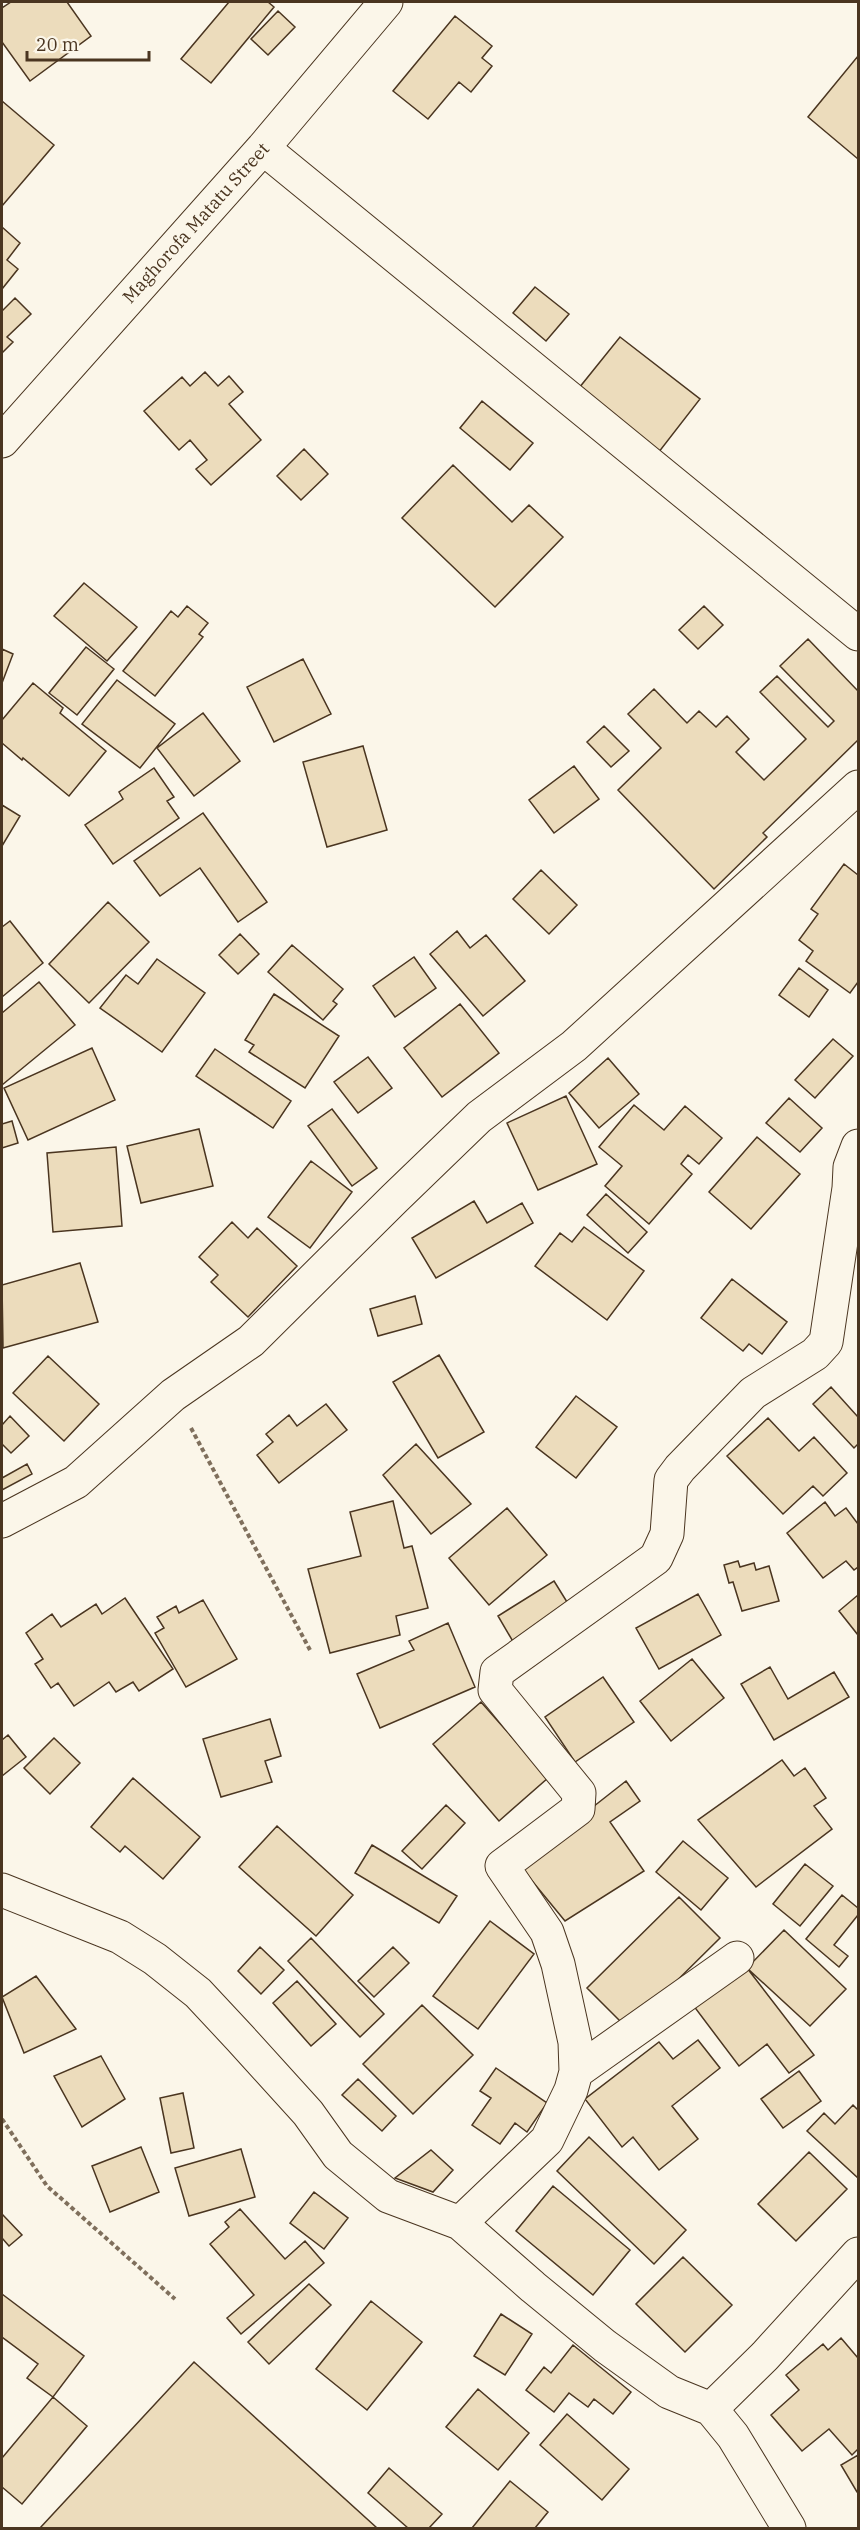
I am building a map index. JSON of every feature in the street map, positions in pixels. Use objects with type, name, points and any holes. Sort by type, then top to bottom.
[{"type":"street","name":"Maghorofa Matatu Street","points":[[2,441],[263,148],[386,2]]},
{"type":"street","points":[[263,148],[858,634]]},
{"type":"street","points":[[2,1521],[76,1482],[173,1395],[251,1341],[479,1117],[574,1046],[858,787]]},
{"type":"street","points":[[460,2223],[547,2140],[571,2090],[576,2072],[575,2042],[558,1964],[547,1932],[502,1866],[578,1809],[579,1793],[495,1690],[497,1672],[656,1558],[667,1534],[668,1495],[671,1480],[675,1474],[753,1393],[815,1354],[826,1342],[849,1188],[856,1162]]},
{"type":"street","points":[[2,1890],[120,1937],[155,1959],[198,1993],[308,2113],[338,2155],[388,2196],[460,2223],[605,2346],[669,2392],[711,2409],[733,2436],[789,2529]]},
{"type":"street","points":[[576,2072],[737,1958]]},
{"type":"street","points":[[711,2409],[765,2355],[858,2254]]},
{"type":"path","points":[[173,1395],[310,1650]]},
{"type":"path","points":[[2,2119],[47,2186],[175,2299]]},
{"type":"building","points":[[11,2],[67,2],[91,36],[30,81],[2,42],[2,8]]},
{"type":"building","points":[[229,2],[268,2],[274,7],[211,83],[181,59]]},
{"type":"building","points":[[278,11],[295,27],[268,55],[251,39]]},
{"type":"building","points":[[455,16],[492,46],[482,58],[492,66],[471,92],[459,82],[428,119],[393,91]]},
{"type":"building","points":[[858,56],[858,159],[808,117]]},
{"type":"building","points":[[2,101],[54,145],[2,206]]},
{"type":"building","points":[[2,227],[20,243],[7,260],[18,269],[2,289]]},
{"type":"building","points":[[535,287],[569,314],[546,341],[513,313]]},
{"type":"building","points":[[15,298],[31,314],[7,337],[13,342],[2,353],[2,311]]},
{"type":"building","points":[[620,337],[700,399],[655,457],[575,393]]},
{"type":"building","points":[[205,372],[218,386],[229,376],[243,392],[229,404],[261,440],[211,485],[196,469],[207,460],[190,440],[179,450],[144,411],[182,377],[190,386]]},
{"type":"building","points":[[482,401],[533,443],[510,470],[460,428]]},
{"type":"building","points":[[304,449],[328,474],[301,500],[277,476]]},
{"type":"building","points":[[453,465],[512,522],[529,505],[563,537],[495,607],[402,518]]},
{"type":"building","points":[[84,583],[137,627],[107,661],[54,616]]},
{"type":"building","points":[[187,606],[208,623],[199,634],[203,637],[155,696],[123,671],[171,611],[178,617]]},
{"type":"building","points":[[704,606],[723,625],[698,649],[679,630]]},
{"type":"building","points":[[808,639],[858,691],[858,740],[763,833],[767,837],[714,889],[618,790],[661,748],[628,714],[654,689],[687,723],[699,711],[716,727],[727,716],[749,739],[736,752],[764,780],[806,739],[760,692],[777,676],[828,727],[834,721],[780,666]]},
{"type":"building","points":[[86,647],[114,669],[77,715],[49,693]]},
{"type":"building","points":[[2,649],[13,654],[2,683]]},
{"type":"building","points":[[303,659],[331,714],[274,742],[247,687]]},
{"type":"building","points":[[117,680],[175,724],[140,768],[82,724]]},
{"type":"building","points":[[33,683],[63,708],[60,713],[106,751],[69,796],[2,743],[2,720]]},
{"type":"building","points":[[203,713],[240,761],[194,796],[157,748]]},
{"type":"building","points":[[604,726],[629,751],[611,767],[587,742]]},
{"type":"building","points":[[363,746],[387,830],[327,847],[303,762]]},
{"type":"building","points":[[574,766],[599,799],[554,833],[529,800]]},
{"type":"building","points":[[154,768],[174,797],[167,801],[179,818],[113,864],[85,825],[123,799],[119,792]]},
{"type":"building","points":[[2,805],[20,816],[2,846]]},
{"type":"building","points":[[203,813],[267,902],[238,922],[200,868],[160,896],[134,861]]},
{"type":"building","points":[[844,864],[858,875],[858,982],[850,993],[806,961],[813,951],[799,940],[818,914],[811,909]]},
{"type":"building","points":[[541,870],[577,905],[549,934],[513,899]]},
{"type":"building","points":[[108,902],[149,942],[89,1003],[49,964]]},
{"type":"building","points":[[10,921],[43,963],[2,997],[2,927]]},
{"type":"building","points":[[457,931],[470,948],[486,935],[525,981],[483,1016],[430,954]]},
{"type":"building","points":[[240,934],[259,954],[238,974],[219,955]]},
{"type":"building","points":[[292,945],[343,989],[333,1001],[337,1004],[323,1020],[268,972]]},
{"type":"building","points":[[414,957],[436,988],[395,1017],[373,986]]},
{"type":"building","points":[[157,959],[205,993],[162,1052],[100,1008],[126,975],[138,984]]},
{"type":"building","points":[[799,968],[828,990],[809,1017],[779,995]]},
{"type":"building","points":[[39,982],[75,1025],[2,1085],[2,1013]]},
{"type":"building","points":[[274,994],[339,1036],[305,1088],[249,1052],[254,1045],[245,1040]]},
{"type":"building","points":[[460,1004],[499,1053],[442,1097],[404,1048]]},
{"type":"building","points":[[833,1039],[853,1056],[815,1098],[795,1080]]},
{"type":"building","points":[[92,1048],[115,1100],[28,1140],[4,1088]]},
{"type":"building","points":[[215,1049],[291,1101],[273,1128],[196,1076]]},
{"type":"building","points":[[368,1057],[392,1088],[358,1113],[334,1082]]},
{"type":"building","points":[[608,1058],[639,1094],[599,1128],[569,1093]]},
{"type":"building","points":[[566,1096],[597,1164],[538,1190],[507,1123]]},
{"type":"building","points":[[789,1098],[822,1128],[800,1152],[766,1123]]},
{"type":"building","points":[[634,1105],[664,1130],[685,1106],[722,1138],[699,1164],[688,1155],[681,1164],[692,1174],[649,1224],[605,1186],[622,1166],[599,1147]]},
{"type":"building","points":[[332,1109],[377,1168],[352,1186],[308,1126]]},
{"type":"building","points":[[12,1121],[18,1143],[2,1148],[2,1124]]},
{"type":"building","points":[[199,1129],[213,1186],[141,1203],[127,1146]]},
{"type":"building","points":[[757,1137],[800,1174],[751,1229],[709,1192]]},
{"type":"building","points":[[116,1147],[122,1226],[53,1232],[47,1153]]},
{"type":"building","points":[[311,1161],[352,1192],[310,1248],[268,1217]]},
{"type":"building","points":[[606,1194],[647,1232],[628,1253],[587,1215]]},
{"type":"building","points":[[474,1201],[487,1223],[522,1203],[533,1223],[436,1278],[412,1238]]},
{"type":"building","points":[[232,1222],[248,1238],[257,1228],[297,1266],[248,1317],[211,1282],[218,1275],[199,1257]]},
{"type":"building","points":[[584,1227],[644,1271],[607,1320],[535,1266],[560,1233],[572,1242]]},
{"type":"building","points":[[80,1263],[98,1322],[3,1348],[2,1285]]},
{"type":"building","points":[[732,1279],[787,1322],[762,1354],[749,1344],[743,1351],[701,1318]]},
{"type":"building","points":[[415,1296],[422,1324],[378,1336],[370,1309]]},
{"type":"building","points":[[439,1355],[484,1432],[438,1458],[393,1382]]},
{"type":"building","points":[[48,1356],[99,1404],[64,1441],[13,1393]]},
{"type":"building","points":[[831,1387],[858,1417],[858,1444],[854,1448],[813,1404]]},
{"type":"building","points":[[576,1396],[617,1427],[576,1478],[536,1447]]},
{"type":"building","points":[[326,1404],[347,1430],[279,1483],[257,1455],[273,1442],[266,1434],[289,1415],[297,1426]]},
{"type":"building","points":[[10,1416],[29,1436],[11,1453],[2,1444],[2,1425]]},
{"type":"building","points":[[768,1418],[799,1451],[814,1437],[847,1473],[823,1496],[813,1486],[783,1514],[727,1456]]},
{"type":"building","points":[[416,1444],[471,1504],[431,1534],[383,1475]]},
{"type":"building","points":[[27,1464],[32,1474],[2,1490],[2,1478]]},
{"type":"building","points":[[393,1501],[404,1548],[412,1546],[428,1608],[396,1616],[400,1635],[330,1653],[308,1569],[361,1556],[350,1512]]},
{"type":"building","points":[[825,1502],[835,1516],[846,1508],[858,1524],[858,1567],[854,1570],[846,1561],[823,1578],[787,1533]]},
{"type":"building","points":[[507,1508],[547,1555],[489,1605],[449,1558]]},
{"type":"building","points":[[738,1561],[740,1567],[754,1563],[756,1570],[769,1566],[779,1601],[742,1611],[733,1582],[729,1583],[724,1565]]},
{"type":"building","points":[[554,1581],[572,1610],[515,1645],[498,1616]]},
{"type":"building","points":[[698,1594],[721,1635],[659,1669],[636,1628]]},
{"type":"building","points":[[858,1595],[858,1635],[839,1611]]},
{"type":"building","points":[[125,1598],[173,1669],[139,1691],[133,1682],[116,1692],[109,1682],[74,1706],[58,1683],[51,1688],[35,1664],[43,1659],[26,1633],[52,1614],[61,1627],[96,1604],[102,1614]]},
{"type":"building","points":[[203,1600],[237,1659],[186,1687],[155,1633],[164,1628],[157,1617],[176,1606],[179,1613]]},
{"type":"building","points":[[448,1623],[475,1687],[380,1728],[357,1674],[414,1650],[409,1641]]},
{"type":"building","points":[[692,1659],[724,1698],[671,1741],[640,1701]]},
{"type":"building","points":[[770,1667],[788,1699],[834,1672],[849,1697],[774,1740],[741,1684]]},
{"type":"building","points":[[603,1677],[634,1722],[575,1762],[545,1717]]},
{"type":"building","points":[[481,1702],[548,1778],[499,1821],[433,1744]]},
{"type":"building","points":[[270,1719],[281,1756],[265,1761],[272,1782],[221,1797],[203,1739]]},
{"type":"building","points":[[8,1735],[26,1757],[2,1776],[2,1740]]},
{"type":"building","points":[[54,1738],[80,1763],[50,1794],[24,1768]]},
{"type":"building","points":[[782,1760],[794,1776],[805,1768],[826,1798],[814,1806],[832,1829],[756,1887],[698,1820]]},
{"type":"building","points":[[133,1778],[200,1837],[163,1879],[125,1846],[120,1852],[91,1827]]},
{"type":"building","points":[[626,1781],[640,1801],[610,1822],[644,1871],[565,1921],[519,1865]]},
{"type":"building","points":[[446,1805],[465,1823],[422,1869],[402,1851]]},
{"type":"building","points":[[277,1826],[353,1895],[316,1936],[239,1867]]},
{"type":"building","points":[[683,1841],[728,1878],[701,1910],[656,1872]]},
{"type":"building","points":[[372,1845],[457,1896],[439,1923],[355,1873]]},
{"type":"building","points":[[805,1864],[833,1886],[800,1926],[773,1904]]},
{"type":"building","points":[[842,1895],[858,1908],[858,1915],[834,1945],[848,1956],[839,1967],[806,1939]]},
{"type":"building","points":[[679,1897],[720,1938],[628,2029],[587,1988]]},
{"type":"building","points":[[490,1921],[534,1954],[478,2029],[433,1996]]},
{"type":"building","points":[[784,1930],[846,1989],[810,2026],[747,1968]]},
{"type":"building","points":[[311,1938],[384,2014],[360,2037],[288,1961]]},
{"type":"building","points":[[260,1947],[284,1970],[261,1994],[238,1971]]},
{"type":"building","points":[[393,1947],[409,1963],[374,1997],[358,1981]]},
{"type":"building","points":[[747,1968],[814,2055],[789,2073],[767,2044],[739,2066],[693,2005]]},
{"type":"building","points":[[36,1976],[76,2029],[24,2053],[2,1997]]},
{"type":"building","points":[[297,1981],[336,2024],[311,2046],[273,2003]]},
{"type":"building","points":[[422,2005],[473,2055],[413,2114],[363,2064]]},
{"type":"building","points":[[698,2040],[720,2068],[672,2106],[698,2139],[659,2170],[633,2137],[622,2147],[585,2099],[659,2042],[673,2059]]},
{"type":"building","points":[[101,2056],[125,2099],[82,2127],[54,2076]]},
{"type":"building","points":[[496,2068],[547,2103],[527,2132],[515,2123],[500,2144],[472,2125],[491,2098],[480,2091]]},
{"type":"building","points":[[799,2071],[821,2101],[783,2128],[761,2099]]},
{"type":"building","points":[[358,2079],[396,2116],[382,2131],[342,2095]]},
{"type":"building","points":[[183,2093],[194,2148],[171,2153],[160,2098]]},
{"type":"building","points":[[853,2105],[858,2110],[858,2178],[807,2131],[824,2113],[835,2124]]},
{"type":"building","points":[[589,2137],[686,2230],[654,2264],[557,2171]]},
{"type":"building","points":[[141,2147],[159,2192],[110,2212],[92,2166]]},
{"type":"building","points":[[241,2149],[255,2197],[189,2216],[175,2168]]},
{"type":"building","points":[[431,2150],[453,2170],[433,2192],[395,2178]]},
{"type":"building","points":[[809,2152],[847,2189],[796,2241],[758,2204]]},
{"type":"building","points":[[553,2186],[630,2250],[593,2295],[516,2231]]},
{"type":"building","points":[[314,2192],[348,2218],[324,2249],[290,2223]]},
{"type":"building","points":[[240,2209],[285,2259],[305,2241],[324,2263],[241,2334],[227,2318],[254,2295],[210,2244],[229,2227],[225,2222]]},
{"type":"building","points":[[2,2214],[22,2235],[9,2246],[2,2238]]},
{"type":"building","points":[[683,2257],[732,2305],[685,2352],[636,2304]]},
{"type":"building","points":[[309,2284],[331,2305],[269,2364],[248,2342]]},
{"type":"building","points":[[2,2294],[84,2356],[53,2397],[27,2378],[38,2364],[2,2337]]},
{"type":"building","points":[[371,2301],[422,2342],[367,2410],[316,2369]]},
{"type":"building","points":[[501,2314],[532,2334],[505,2375],[474,2356]]},
{"type":"building","points":[[841,2338],[858,2358],[858,2449],[852,2455],[829,2429],[802,2451],[771,2415],[799,2390],[786,2375],[823,2344],[828,2350]]},
{"type":"building","points":[[573,2345],[631,2392],[613,2414],[594,2399],[588,2407],[569,2393],[554,2412],[526,2390],[544,2367],[551,2373]]},
{"type":"building","points":[[194,2362],[377,2528],[40,2528]]},
{"type":"building","points":[[478,2389],[529,2433],[498,2470],[446,2427]]},
{"type":"building","points":[[53,2397],[87,2426],[22,2504],[2,2487],[2,2458]]},
{"type":"building","points":[[567,2414],[629,2469],[602,2500],[540,2445]]},
{"type":"building","points":[[858,2455],[858,2492],[857,2492],[841,2465]]},
{"type":"building","points":[[389,2468],[442,2514],[429,2528],[408,2528],[368,2493]]},
{"type":"building","points":[[510,2481],[548,2512],[535,2528],[472,2528]]}]
